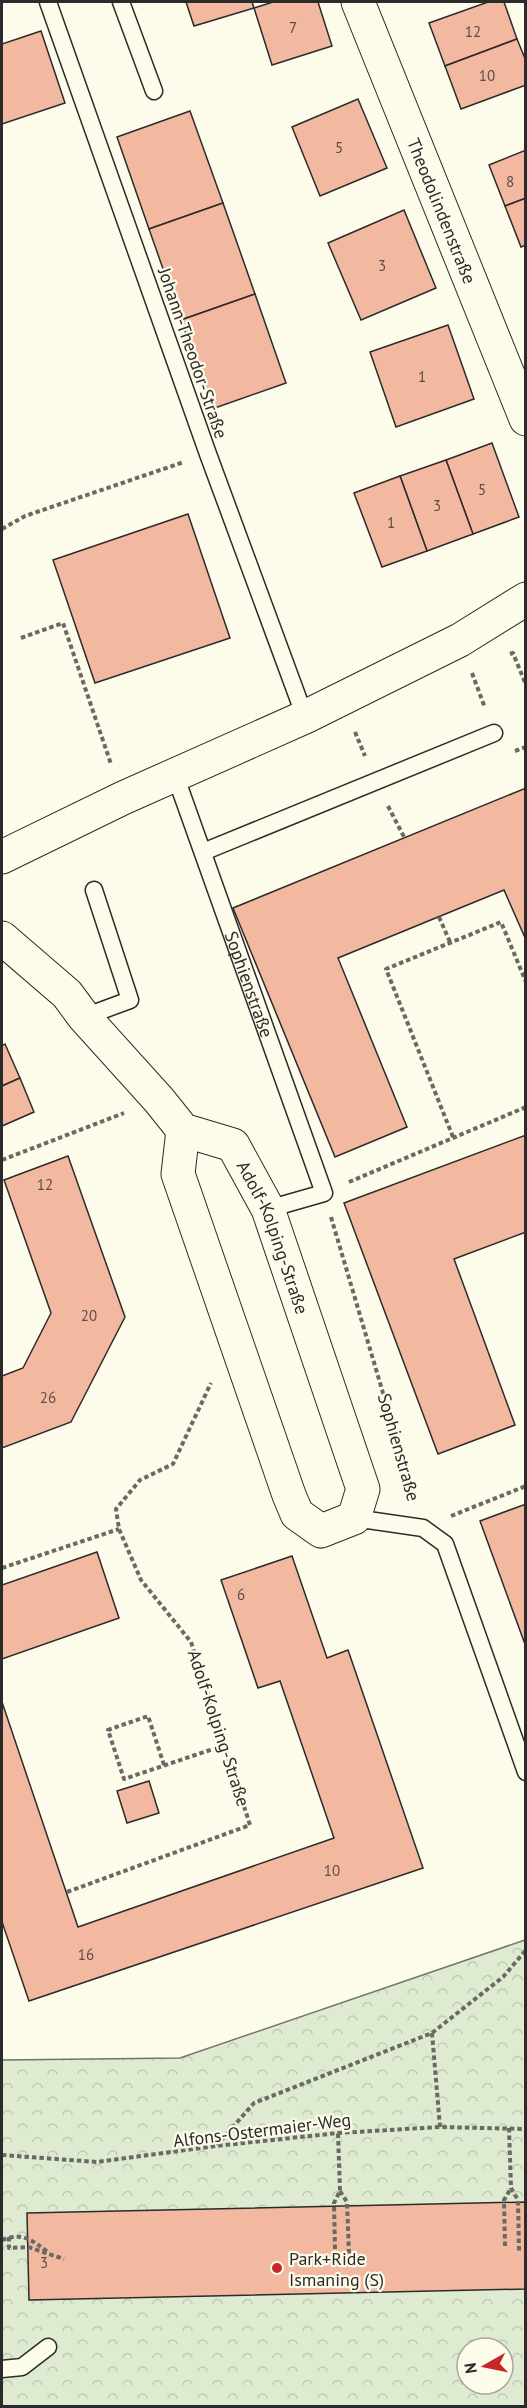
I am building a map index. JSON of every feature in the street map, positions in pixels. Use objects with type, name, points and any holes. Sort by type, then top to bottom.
[{"type":"street","name":"Theodolindenstraße","points":[[358,2],[525,419]]},
{"type":"street","points":[[2,857],[123,798],[305,717],[460,640],[525,599]]},
{"type":"street","points":[[2,938],[67,994],[84,1017],[183,1130],[178,1174],[297,1514],[321,1531],[354,1518]]},
{"type":"street","name":"Adolf-Kolping-Straße","points":[[183,1130],[233,1145],[268,1209],[363,1489],[354,1518]]},
{"type":"lane","name":"Johann-Theodor-Straße","points":[[48,2],[208,454],[305,717]]},
{"type":"lane","points":[[121,2],[154,92]]},
{"type":"lane","points":[[203,852],[494,733]]},
{"type":"lane","name":"Sophienstraße","points":[[175,774],[324,1193]]},
{"type":"lane","points":[[84,1017],[130,1000],[93,890]]},
{"type":"lane","points":[[268,1209],[324,1193]]},
{"type":"lane","points":[[354,1518],[423,1528],[445,1544],[525,1772]]},
{"type":"lane","points":[[2,2369],[22,2367],[48,2348]]},
{"type":"path","points":[[2,529],[25,516],[208,454]]},
{"type":"path","points":[[21,638],[63,623],[123,798]]},
{"type":"path","points":[[439,917],[450,942]]},
{"type":"path","points":[[453,1137],[386,969],[501,922],[525,982]]},
{"type":"path","points":[[2,1160],[159,1100]]},
{"type":"path","points":[[324,1193],[525,1107]]},
{"type":"path","name":"Sophienstraße","points":[[324,1193],[423,1528]]},
{"type":"path","points":[[2,1568],[119,1529],[116,1509],[140,1480],[173,1464],[234,1334]]},
{"type":"path","points":[[423,1528],[525,1486]]},
{"type":"path","name":"Adolf-Kolping-Straße","points":[[67,1892],[250,1825],[191,1642],[141,1580],[119,1529]]},
{"type":"path","points":[[164,1765],[148,1716],[108,1730],[124,1779],[225,1745]]},
{"type":"path","points":[[216,2146],[254,2103],[432,2033],[503,1977],[525,1950]]},
{"type":"path","points":[[432,2033],[440,2127]]},
{"type":"path","name":"Alfons-Ostermaier-Weg","points":[[2,2155],[97,2162],[338,2133],[440,2127],[525,2129]]},
{"type":"path","points":[[509,2128],[511,2188],[518,2199],[519,2251]]},
{"type":"path","points":[[335,2249],[334,2203],[340,2191],[338,2133]]},
{"type":"path","points":[[505,2247],[504,2200],[511,2188]]},
{"type":"path","points":[[340,2191],[347,2202],[349,2254]]},
{"type":"path","points":[[2,2240],[9,2237],[28,2237],[50,2253]]},
{"type":"path","points":[[9,2237],[9,2248],[28,2247],[64,2259]]},
{"type":"green space","points":[[525,1940],[525,2406],[2,2406],[2,2060],[180,2058]]},
{"type":"building","points":[[186,2],[252,2],[254,8],[194,26]]},
{"type":"building","points":[[273,2],[318,2],[332,46],[272,65],[254,8]]},
{"type":"building","points":[[488,2],[504,2],[517,39],[445,66],[429,23]]},
{"type":"building","points":[[41,31],[65,103],[2,124],[2,44]]},
{"type":"building","points":[[517,39],[526,61],[526,85],[461,109],[445,66]]},
{"type":"building","points":[[358,99],[387,168],[320,196],[292,127]]},
{"type":"building","points":[[190,111],[223,203],[149,229],[117,137]]},
{"type":"building","points":[[526,150],[526,198],[505,206],[489,165]]},
{"type":"building","points":[[526,198],[526,245],[521,247],[505,206]]},
{"type":"building","points":[[223,203],[255,294],[181,320],[149,229]]},
{"type":"building","points":[[404,210],[436,288],[361,320],[328,243]]},
{"type":"building","points":[[255,294],[286,383],[212,409],[181,320]]},
{"type":"building","points":[[448,325],[474,399],[396,427],[370,352]]},
{"type":"building","points":[[492,443],[519,517],[473,534],[446,460]]},
{"type":"building","points":[[446,460],[473,534],[427,551],[400,476]]},
{"type":"building","points":[[400,476],[427,551],[382,567],[354,493]]},
{"type":"building","points":[[188,514],[230,638],[95,683],[53,560]]},
{"type":"building","points":[[526,788],[526,940],[504,890],[338,958],[407,1127],[335,1157],[233,908]]},
{"type":"building","points":[[5,1044],[20,1078],[2,1086],[2,1046]]},
{"type":"building","points":[[20,1078],[34,1112],[2,1126],[2,1086]]},
{"type":"building","points":[[526,1135],[526,1232],[454,1259],[515,1425],[438,1454],[344,1203]]},
{"type":"building","points":[[68,1156],[125,1317],[71,1422],[2,1448],[2,1376],[23,1368],[51,1313],[4,1180]]},
{"type":"building","points":[[526,1504],[526,1647],[480,1521]]},
{"type":"building","points":[[97,1552],[119,1618],[2,1659],[2,1585]]},
{"type":"building","points":[[292,1556],[327,1658],[348,1650],[423,1868],[29,2001],[2,1922],[2,1702],[78,1927],[334,1838],[280,1681],[258,1688],[221,1580]]},
{"type":"building","points":[[149,1781],[159,1813],[127,1823],[117,1791]]},
{"type":"building","name":"Park+Ride Ismaning (S)","points":[[526,2202],[526,2289],[29,2300],[27,2213]]},
{"type":"place","name":"Park+Ride Ismaning (S)","points":[[277,2268]]}]
